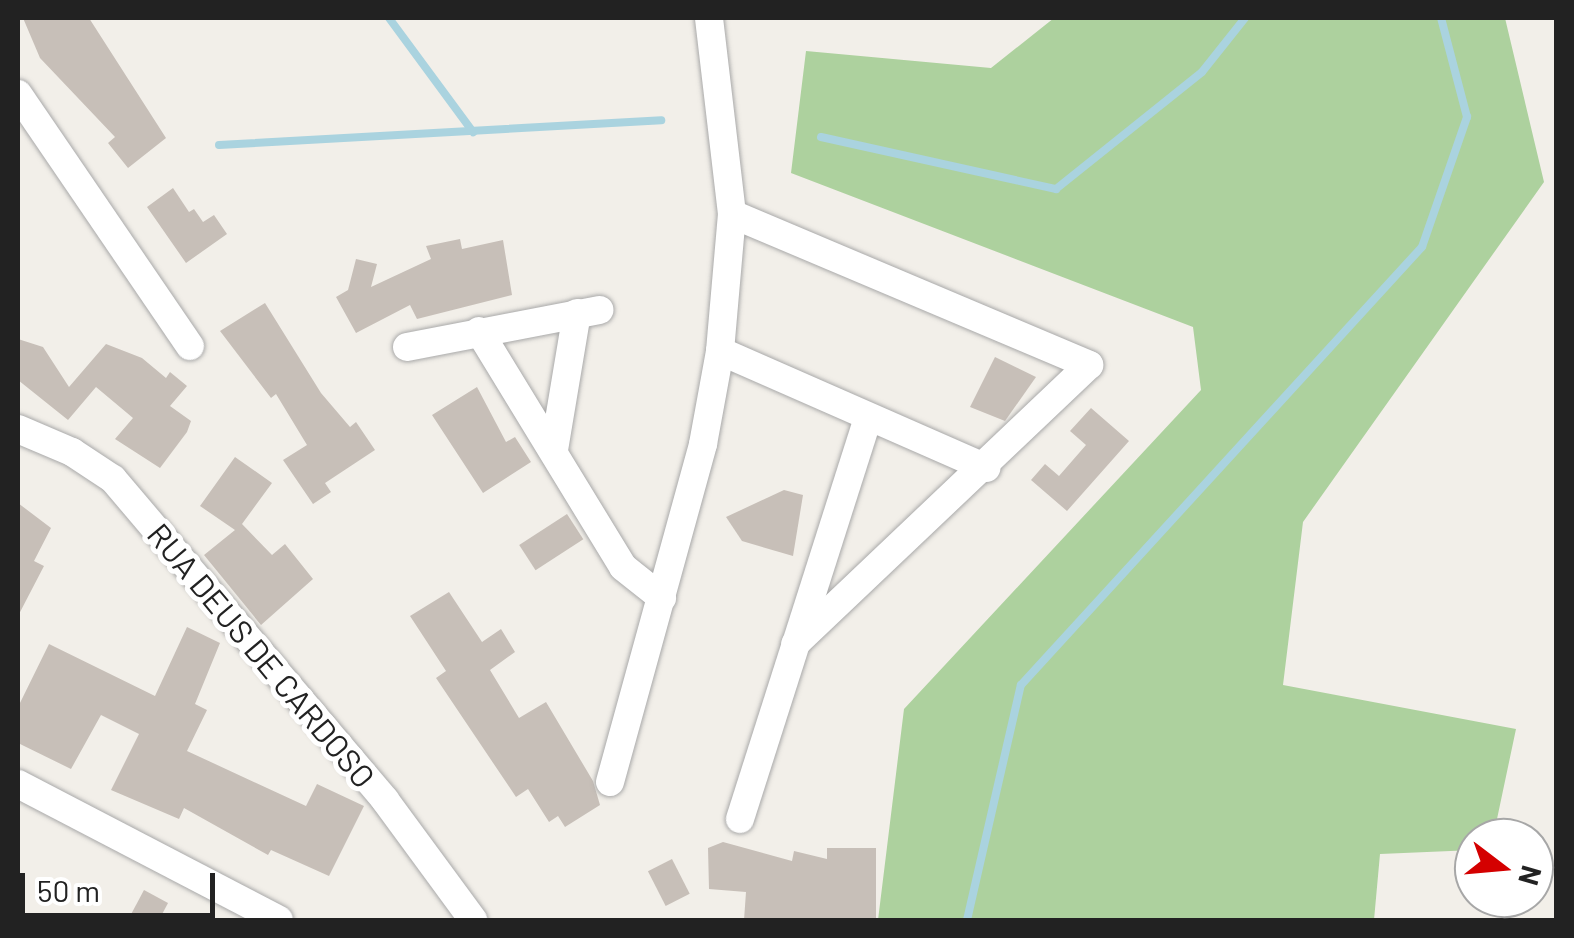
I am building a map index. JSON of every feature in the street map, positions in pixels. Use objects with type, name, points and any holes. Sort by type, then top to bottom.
[{"type":"street","points":[[610,782],[662,598],[720,352],[732,214],[710,18]]},
{"type":"street","points":[[18,94],[190,346]]},
{"type":"street","points":[[732,214],[1090,365],[986,468],[795,644]]},
{"type":"street","points":[[407,346],[588,311],[554,450]]},
{"type":"street","points":[[479,331],[623,567],[662,598]]},
{"type":"street","points":[[720,352],[986,468]]},
{"type":"street","points":[[740,819],[868,419]]},
{"type":"street","name":"RUA DEUS DE CARDOSO","points":[[18,429],[72,452],[113,480],[385,800],[473,920]]},
{"type":"street","points":[[18,784],[279,920]]},
{"type":"green space","points":[[1054,18],[1505,18],[1544,182],[1303,522],[1283,685],[1516,729],[1497,818],[1454,818],[1454,851],[1380,854],[1374,920],[878,920],[904,709],[1201,390],[1193,327],[791,173],[806,51],[991,68]]},
{"type":"building","points":[[23,18],[89,18],[166,138],[128,168],[108,143],[115,137],[40,58]]},
{"type":"building","points":[[173,188],[189,212],[194,209],[203,222],[214,215],[227,234],[186,263],[147,207]]},
{"type":"building","points":[[460,239],[462,249],[503,240],[512,295],[417,319],[410,305],[356,333],[336,297],[348,290],[356,259],[377,264],[371,287],[431,259],[426,246]]},
{"type":"building","points":[[265,303],[321,393],[350,427],[356,422],[375,450],[325,483],[331,492],[313,504],[283,460],[307,445],[276,394],[271,398],[220,331]]},
{"type":"building","points":[[18,339],[43,347],[69,387],[106,344],[142,358],[166,378],[170,372],[187,386],[170,406],[191,421],[187,432],[160,468],[115,439],[133,418],[96,387],[68,420],[18,380]]},
{"type":"building","points":[[995,357],[1036,377],[1005,421],[970,407]]},
{"type":"building","points":[[477,387],[506,442],[515,437],[531,462],[483,493],[432,415]]},
{"type":"building","points":[[1091,408],[1129,441],[1067,511],[1031,480],[1045,464],[1059,476],[1086,445],[1070,431]]},
{"type":"building","points":[[235,457],[272,483],[242,524],[272,555],[285,544],[313,579],[261,625],[204,555],[235,530],[200,506]]},
{"type":"building","points":[[784,490],[803,495],[793,556],[742,541],[726,517]]},
{"type":"building","points":[[18,503],[51,528],[34,561],[44,566],[18,616]]},
{"type":"building","points":[[567,514],[583,539],[536,570],[519,545]]},
{"type":"building","points":[[449,592],[482,642],[501,629],[515,652],[490,670],[519,718],[546,702],[593,781],[600,805],[565,827],[558,816],[549,822],[528,789],[516,797],[436,678],[446,671],[410,616]]},
{"type":"building","points":[[187,627],[220,643],[195,704],[207,710],[187,751],[306,806],[317,784],[364,806],[329,876],[271,850],[268,855],[184,808],[179,819],[111,790],[139,734],[101,715],[71,769],[18,743],[18,707],[49,644],[155,696]]},
{"type":"building","points":[[723,842],[792,861],[794,851],[827,859],[827,848],[876,848],[876,920],[744,920],[746,892],[709,889],[708,848]]},
{"type":"building","points":[[672,859],[690,894],[666,906],[648,871]]},
{"type":"building","points":[[144,890],[168,903],[159,920],[128,920]]},
{"type":"waterway","points":[[389,18],[473,132]]},
{"type":"waterway","points":[[821,137],[1056,189],[1202,72],[1245,18]]},
{"type":"waterway","points":[[967,920],[1021,685],[1422,247],[1467,117],[1441,18]]},
{"type":"waterway","points":[[219,145],[661,120]]}]
